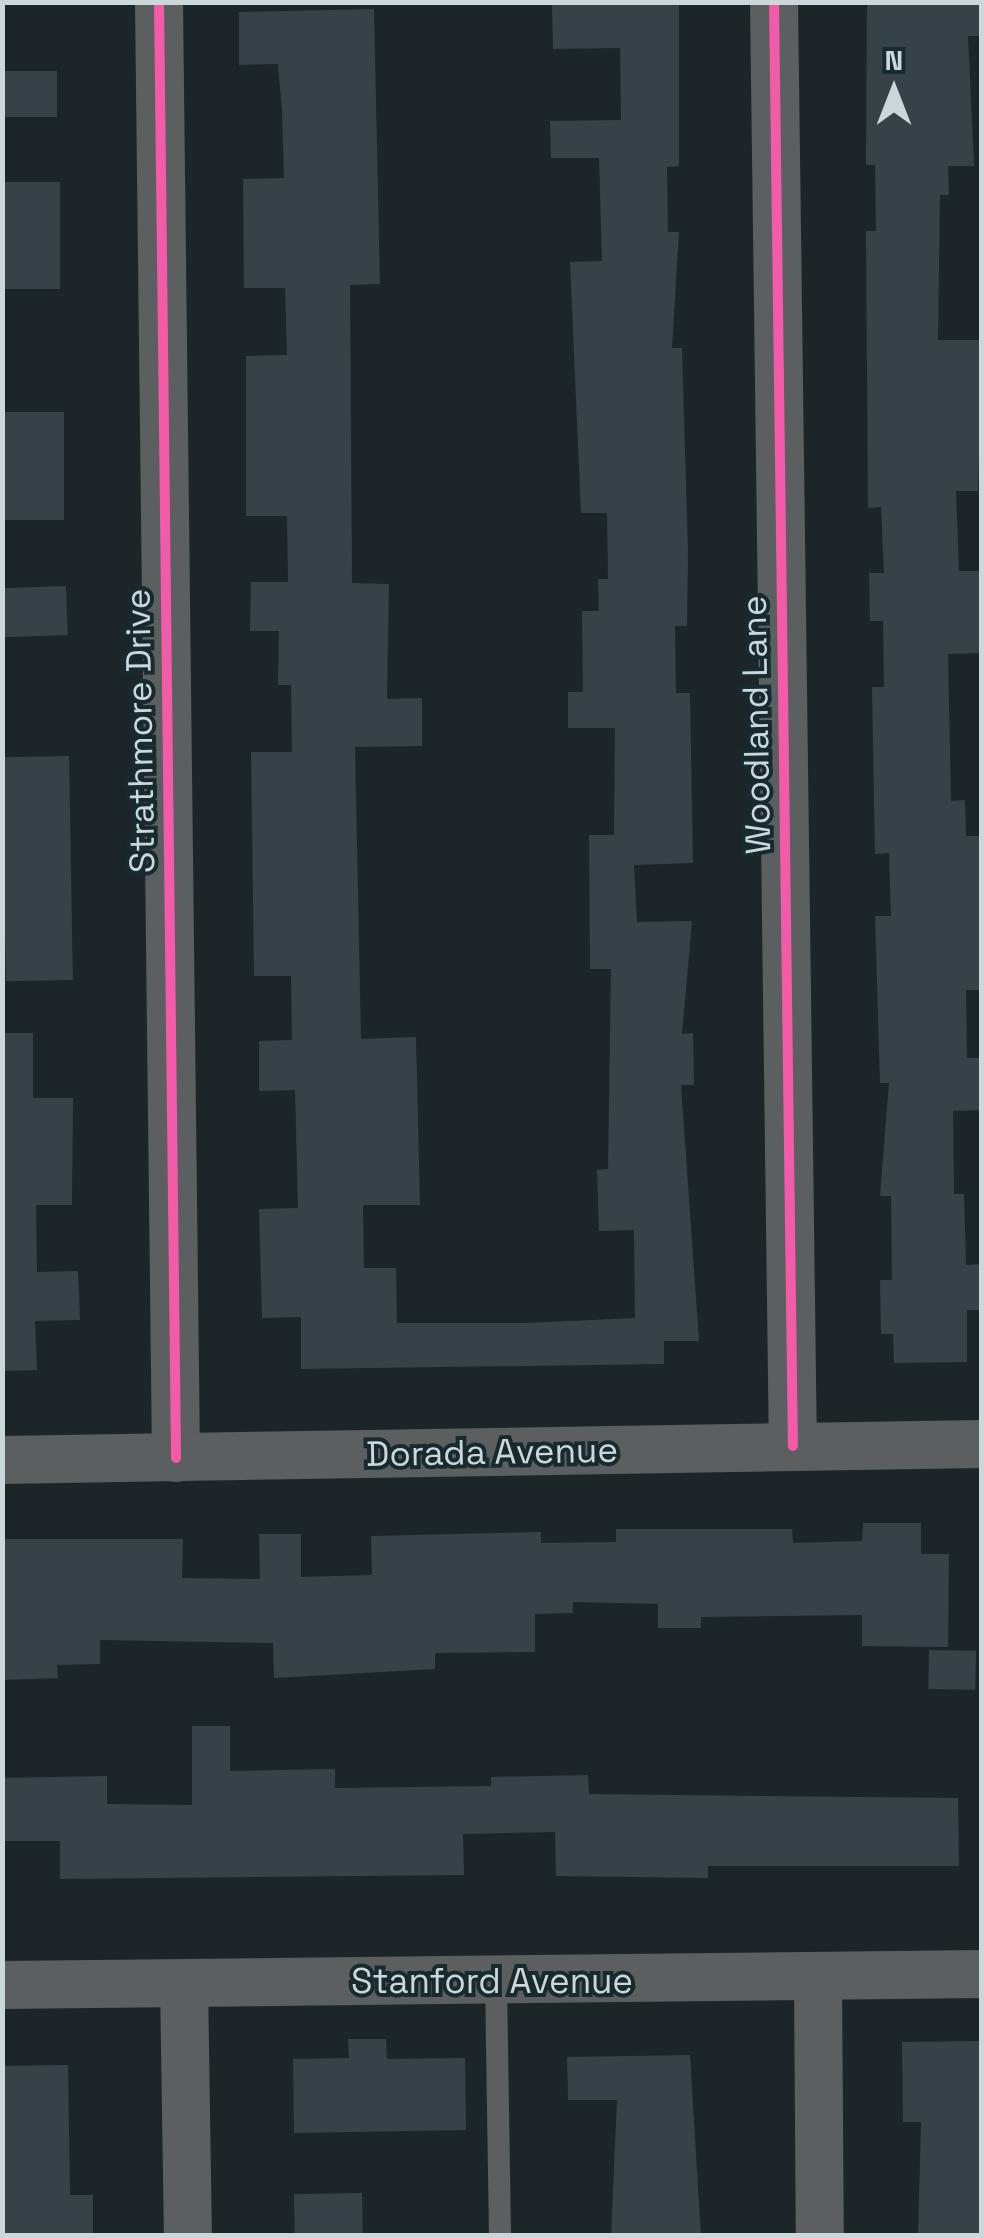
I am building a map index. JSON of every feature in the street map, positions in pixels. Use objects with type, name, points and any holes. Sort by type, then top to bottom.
[{"type":"street","name":"Strathmore Drive","points":[[158,2],[176,1458]]},
{"type":"street","name":"Woodland Lane","points":[[774,2],[793,1446]]},
{"type":"street","name":"Dorada Avenue","points":[[2,1460],[982,1444]]},
{"type":"street","name":"Stanford Avenue","points":[[2,1985],[982,1974]]},
{"type":"street","points":[[818,1978],[820,2236]]},
{"type":"street","points":[[184,1984],[188,2236]]},
{"type":"lane","points":[[496,1981],[500,2236]]},
{"type":"building","points":[[867,2],[982,2],[982,36],[968,36],[974,166],[948,166],[949,195],[940,195],[938,340],[982,340],[978,491],[956,491],[959,571],[982,571],[981,653],[948,654],[951,801],[965,800],[966,836],[979,836],[982,990],[966,990],[967,1058],[982,1058],[982,1110],[953,1111],[954,1194],[964,1194],[966,1265],[982,1264],[982,1310],[967,1310],[967,1362],[894,1363],[893,1334],[881,1334],[880,1280],[892,1280],[891,1196],[880,1196],[889,1083],[880,1083],[875,916],[891,916],[889,853],[875,854],[872,687],[884,687],[883,621],[870,621],[869,573],[884,573],[881,507],[868,508],[866,231],[876,231],[875,165],[866,165]]},
{"type":"building","points":[[679,4],[679,166],[667,167],[668,232],[679,232],[672,348],[682,348],[688,552],[687,626],[675,626],[676,693],[690,693],[693,863],[634,865],[637,922],[692,921],[682,1034],[693,1033],[694,1085],[681,1085],[699,1341],[664,1341],[664,1364],[301,1369],[301,1317],[262,1318],[259,1209],[298,1208],[295,1090],[259,1091],[259,1041],[292,1040],[291,976],[254,976],[251,752],[292,752],[291,685],[278,685],[279,631],[250,631],[251,582],[288,582],[287,516],[246,516],[246,356],[287,355],[285,288],[244,288],[243,179],[284,178],[282,110],[278,64],[239,65],[239,12],[374,9],[380,284],[350,285],[352,583],[389,584],[387,699],[422,698],[422,746],[355,747],[361,1039],[416,1037],[420,1205],[363,1205],[364,1268],[396,1268],[397,1323],[525,1323],[635,1318],[634,1230],[599,1231],[597,1170],[608,1169],[611,969],[590,969],[589,835],[614,835],[615,728],[568,728],[568,692],[583,692],[582,611],[599,611],[598,579],[608,579],[607,513],[581,513],[570,262],[602,261],[599,158],[551,158],[550,121],[621,120],[620,48],[553,49],[552,5]]},
{"type":"building","points":[[2,71],[57,71],[57,117],[2,117]]},
{"type":"building","points":[[2,182],[60,182],[60,289],[2,289]]},
{"type":"building","points":[[2,412],[64,412],[64,520],[2,520]]},
{"type":"building","points":[[66,586],[68,635],[4,637],[2,588]]},
{"type":"building","points":[[69,756],[73,980],[6,981],[2,757]]},
{"type":"building","points":[[2,1033],[33,1033],[33,1098],[73,1098],[72,1205],[36,1205],[37,1272],[78,1271],[80,1320],[35,1321],[37,1370],[2,1371]]},
{"type":"building","points":[[863,1523],[921,1523],[921,1554],[949,1554],[948,1647],[862,1646],[862,1615],[701,1617],[701,1628],[658,1628],[658,1604],[573,1602],[573,1613],[535,1614],[535,1652],[435,1653],[435,1669],[274,1678],[273,1643],[100,1640],[100,1664],[57,1665],[58,1678],[2,1680],[2,1539],[183,1539],[182,1578],[260,1579],[259,1534],[301,1534],[301,1577],[372,1575],[371,1536],[541,1532],[541,1543],[616,1542],[616,1529],[792,1529],[793,1543],[862,1541]]},
{"type":"building","points":[[929,1650],[976,1651],[975,1690],[928,1689]]},
{"type":"building","points":[[192,1726],[230,1726],[230,1771],[335,1769],[335,1788],[491,1786],[491,1777],[588,1775],[589,1794],[958,1798],[959,1866],[708,1866],[708,1878],[556,1876],[555,1832],[463,1834],[464,1875],[60,1879],[60,1841],[2,1841],[2,1778],[107,1776],[107,1804],[192,1805]]},
{"type":"building","points":[[348,2039],[386,2039],[387,2059],[465,2058],[466,2130],[294,2133],[293,2059],[349,2058]]},
{"type":"building","points":[[982,2041],[982,2236],[918,2236],[921,2122],[903,2122],[902,2042]]},
{"type":"building","points":[[690,2055],[701,2236],[611,2236],[617,2100],[568,2100],[567,2057]]},
{"type":"building","points":[[68,2065],[70,2195],[93,2195],[93,2236],[2,2236],[2,2066]]},
{"type":"building","points":[[362,2193],[363,2236],[295,2236],[294,2194]]},
{"type":"cycle path","points":[[159,2],[176,1458]]},
{"type":"cycle path","points":[[774,2],[793,1446]]}]
